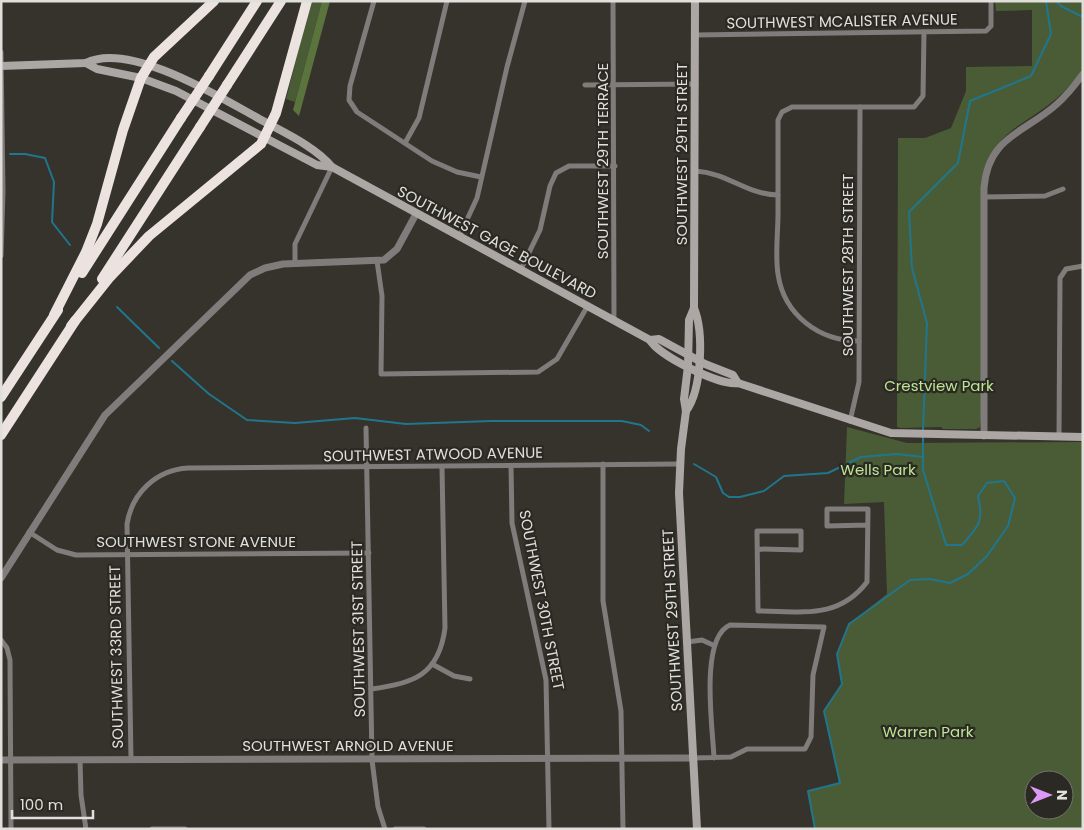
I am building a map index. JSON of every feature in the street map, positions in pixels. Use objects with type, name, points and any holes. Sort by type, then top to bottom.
[{"type":"highway","points":[[54,315],[92,236],[141,78],[148,65],[214,1]]},
{"type":"highway","points":[[1,397],[257,1]]},
{"type":"highway","points":[[1,436],[281,1]]},
{"type":"highway","points":[[72,326],[116,270],[149,236],[261,144],[271,126],[307,1]]},
{"type":"main road","name":"SOUTHWEST 29TH STREET","points":[[695,1],[694,308],[689,320],[689,355],[684,399],[686,411],[679,464],[679,508],[697,829]]},
{"type":"main road","name":"SOUTHWEST GAGE BOULEVARD","points":[[1,66],[86,62],[95,58],[148,65],[191,82],[271,126],[324,157],[332,167]]},
{"type":"main road","name":"SOUTHWEST GAGE BOULEVARD","points":[[86,62],[97,69],[141,78],[186,95],[317,165],[332,167],[459,238],[650,340],[659,339],[699,361],[733,375],[738,383]]},
{"type":"main road","name":"SOUTHWEST 29TH STREET","points":[[686,411],[694,400],[699,361],[699,320],[694,308]]},
{"type":"main road","name":"SOUTHWEST GAGE BOULEVARD","points":[[650,340],[654,348],[698,371],[729,384],[738,383],[884,431],[908,434],[984,436],[1083,436]]},
{"type":"street","points":[[374,1],[350,86],[350,100],[357,112],[444,167],[481,177]]},
{"type":"street","points":[[405,143],[418,118],[447,1]]},
{"type":"street","points":[[459,238],[475,205],[525,1]]},
{"type":"street","name":"SOUTHWEST 29TH TERRACE","points":[[613,1],[615,85],[614,321]]},
{"type":"street","name":"SOUTHWEST MCALISTER AVENUE","points":[[695,35],[989,30],[991,26],[991,1]]},
{"type":"street","points":[[859,342],[842,340],[818,332],[797,316],[786,300],[777,268],[778,120],[782,112],[792,107],[914,106],[918,104],[923,96],[924,32]]},
{"type":"street","points":[[1,52],[3,250],[1,256]]},
{"type":"street","points":[[984,436],[984,197],[987,170],[1001,144],[1056,104],[1083,74]]},
{"type":"street","points":[[585,85],[696,84]]},
{"type":"street","name":"SOUTHWEST 28TH STREET","points":[[850,421],[859,382],[860,107]]},
{"type":"street","points":[[520,271],[540,230],[550,186],[556,173],[569,166],[614,166]]},
{"type":"street","points":[[295,263],[296,244],[332,167]]},
{"type":"street","points":[[695,171],[722,176],[756,193],[778,195]]},
{"type":"street","points":[[984,197],[1045,196],[1063,189]]},
{"type":"street","points":[[1,578],[93,431],[114,404],[250,275],[271,266],[295,263],[377,261],[389,257],[397,249],[416,214]]},
{"type":"street","points":[[377,261],[382,296],[380,374],[538,372],[548,367],[559,356],[587,307]]},
{"type":"street","points":[[1059,436],[1060,278],[1064,270],[1072,266],[1083,266]]},
{"type":"street","name":"SOUTHWEST 31ST STREET","points":[[366,428],[372,760],[374,790],[385,829]]},
{"type":"street","points":[[602,464],[603,601],[619,693],[623,829]]},
{"type":"street","name":"SOUTHWEST ATWOOD AVENUE","points":[[188,468],[679,464]]},
{"type":"street","name":"SOUTHWEST 30TH STREET","points":[[511,466],[512,523],[546,680],[549,829]]},
{"type":"street","points":[[371,689],[399,686],[409,682],[432,664],[441,647],[445,628],[442,467]]},
{"type":"street","name":"SOUTHWEST 33RD STREET","points":[[131,759],[127,524],[136,497],[158,477],[169,471],[188,468]]},
{"type":"street","points":[[758,549],[801,550],[801,531],[757,531],[758,611],[829,610],[854,597],[867,582],[868,525],[868,509],[827,509],[827,526],[868,525]]},
{"type":"street","name":"SOUTHWEST STONE AVENUE","points":[[29,532],[63,553],[369,553]]},
{"type":"street","points":[[694,758],[714,758],[731,757],[747,749],[805,749],[811,737],[813,675],[824,627],[730,626],[723,629],[713,644],[710,667],[714,758]]},
{"type":"street","points":[[1,640],[7,648],[10,660],[11,829]]},
{"type":"street","points":[[687,642],[702,640],[713,644]]},
{"type":"street","points":[[432,664],[454,676],[470,679]]},
{"type":"street","name":"SOUTHWEST ARNOLD AVENUE","points":[[1,760],[694,758]]},
{"type":"street","points":[[80,759],[81,795],[86,829]]},
{"type":"street","points":[[152,829],[185,829]]},
{"type":"street","points":[[395,829],[424,829]]},
{"type":"green space","points":[[311,1],[322,1],[295,102],[286,99]]},
{"type":"green space","points":[[322,1],[330,1],[299,116],[293,110]]},
{"type":"green space","name":"Crestview Park","points":[[995,1],[1083,1],[1082,70],[1057,98],[1002,139],[992,152],[985,168],[981,188],[980,427],[976,429],[943,429],[941,427],[901,428],[897,427],[898,138],[925,138],[951,128],[966,91],[966,67],[1032,66],[1032,10],[996,11]]},
{"type":"green space","name":"Warren Park","points":[[847,427],[907,443],[1083,442],[1083,829],[815,829],[808,791],[840,783],[824,711],[842,684],[837,654],[849,624],[887,594],[884,502],[844,504]]},
{"type":"waterway","points":[[923,430],[927,323],[912,268],[909,212],[958,163],[970,101],[1031,76],[1051,34],[1046,1]]},
{"type":"waterway","points":[[1056,1],[1061,6],[1083,17]]},
{"type":"waterway","points":[[10,154],[25,154],[45,158],[54,182],[52,222],[70,245]]},
{"type":"waterway","points":[[117,307],[159,348]]},
{"type":"waterway","points":[[172,361],[209,394],[247,420],[295,423],[355,418],[406,424],[491,421],[622,421],[641,425],[649,431]]},
{"type":"waterway","points":[[815,829],[808,791],[840,783],[824,711],[842,684],[837,654],[849,624],[910,580],[930,579],[950,583],[968,574],[987,556],[1008,526],[1015,498],[1004,481],[987,483],[978,496],[980,517],[973,533],[962,545],[946,545],[923,470],[923,435]]},
{"type":"waterway","points":[[694,464],[716,477],[723,493],[729,497],[740,497],[764,491],[784,476],[828,473],[861,457],[897,454],[923,457]]},
{"type":"park label","name":"Wells Park","points":[[878,469]]}]
